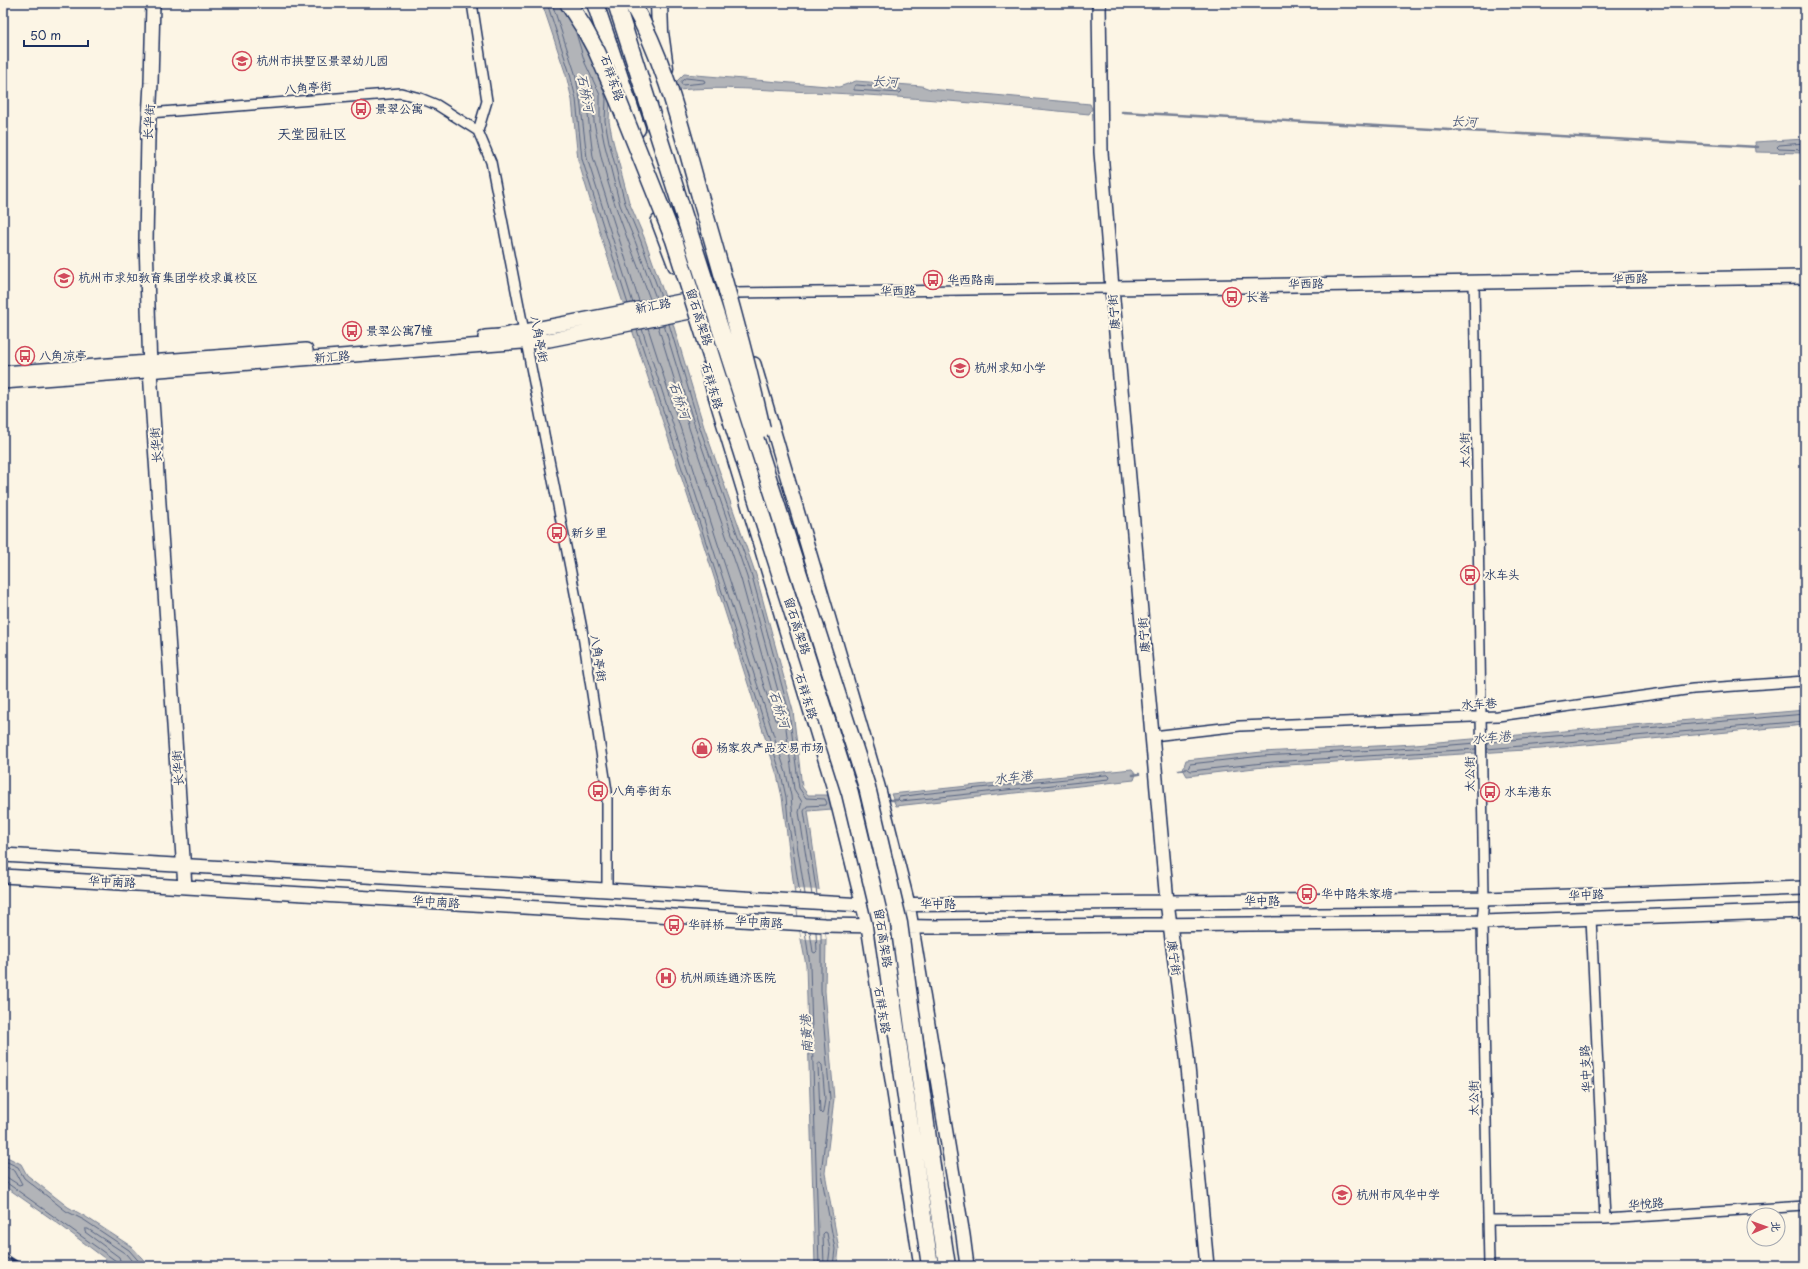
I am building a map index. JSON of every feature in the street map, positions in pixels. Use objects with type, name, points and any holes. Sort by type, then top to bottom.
[{"type":"highway","points":[[568,3],[584,28],[618,100],[674,240]]},
{"type":"highway","name":"留石高架路","points":[[595,3],[674,240],[850,793],[881,922],[930,1266]]},
{"type":"highway","name":"留石高架路","points":[[616,3],[867,788],[899,923],[946,1266]]},
{"type":"highway","points":[[632,3],[649,34],[669,90],[749,370],[786,534]]},
{"type":"highway","points":[[659,3],[660,32],[669,90]]},
{"type":"highway","points":[[913,1151],[921,1266]]},
{"type":"main road","name":"长华街","points":[[153,3],[146,240],[151,366],[185,887]]},
{"type":"main road","name":"石祥东路","points":[[587,3],[621,103],[656,215],[686,299],[834,789],[868,926],[921,1266]]},
{"type":"main road","points":[[638,3],[663,93],[734,294],[878,786],[908,904],[967,1266]]},
{"type":"main road","name":"康宁街","points":[[1099,3],[1101,152],[1112,288],[1167,902],[1186,1046],[1207,1266]]},
{"type":"main road","name":"华西路","points":[[1112,288],[1474,281],[1805,277]]},
{"type":"main road","name":"新汇路","points":[[526,336],[618,312],[686,299],[734,294]]},
{"type":"main road","name":"新汇路","points":[[3,382],[151,366],[499,336],[526,336],[549,340],[690,312],[734,294]]},
{"type":"main road","name":"新汇路","points":[[3,373],[151,366]]},
{"type":"main road","name":"华中南路","points":[[3,855],[863,905]]},
{"type":"main road","name":"华中南路","points":[[3,876],[800,924],[868,926]]},
{"type":"main road","name":"华中路","points":[[863,905],[1484,899],[1805,888]]},
{"type":"main road","name":"华中路","points":[[868,926],[1482,922],[1805,911]]},
{"type":"street","points":[[472,3],[487,101],[478,131]]},
{"type":"street","name":"八角亭街","points":[[149,113],[401,93],[420,98],[437,105],[478,131],[491,162],[582,630],[607,790],[606,890]]},
{"type":"street","name":"太公街","points":[[1474,281],[1482,717],[1484,899],[1482,922],[1489,1266]]},
{"type":"street","name":"华西路","points":[[734,294],[1112,288]]},
{"type":"street","name":"水车巷","points":[[1153,736],[1240,726],[1498,716],[1693,689],[1805,681]]},
{"type":"street","name":"华中支路","points":[[1591,918],[1606,1219]]},
{"type":"street","name":"华悦路","points":[[1489,1220],[1606,1219],[1805,1206]]},
{"type":"water","name":"石桥河","points":[[542,3],[575,3],[610,99],[609,121],[629,202],[644,237],[664,294],[704,427],[756,575],[793,711],[802,787],[808,795],[829,795],[832,809],[808,811],[826,939],[825,991],[834,1099],[825,1173],[839,1249],[837,1266],[815,1266],[806,965],[801,939],[782,797],[777,775],[699,530],[604,246],[578,160],[572,100],[566,75]]},
{"type":"water","points":[[684,74],[839,87],[856,81],[922,86],[930,89],[1090,104],[1092,109],[1089,114],[881,96],[728,88],[678,90],[676,82]]},
{"type":"water","points":[[1805,139],[1805,153],[1756,152],[1755,142]]},
{"type":"water","points":[[1805,710],[1805,725],[1541,749],[1272,766],[1187,776],[1183,769],[1186,760],[1262,752],[1415,744]]},
{"type":"water","points":[[1132,769],[1136,774],[1134,780],[896,806],[891,794]]},
{"type":"water","points":[[3,1155],[21,1164],[27,1175],[68,1207],[132,1247],[149,1266],[115,1266],[3,1185]]},
{"type":"pier","points":[[795,889],[820,890],[826,939],[801,939]]},
{"type":"waterway","name":"长河","points":[[1122,112],[1758,147]]},
{"type":"waterway","name":"水车港","points":[[1179,770],[1186,769]]},
{"type":"waterway","name":"水车港","points":[[1133,775],[1139,774]]},
{"type":"waterway","name":"水车港","points":[[890,800],[897,800]]},
{"type":"railway","points":[[3,1254],[22,1266]]},
{"type":"railway","points":[[3,1261],[10,1266]]},
{"type":"place","name":"杭州市拱墅区景翠幼儿园","points":[[242,61]]},
{"type":"place","name":"景翠公寓","points":[[361,109]]},
{"type":"place","name":"杭州市求知教育集团学校求真校区","points":[[64,278]]},
{"type":"place","name":"华西路南","points":[[933,280]]},
{"type":"place","name":"长善","points":[[1232,297]]},
{"type":"place","name":"景翆公寓7幢","points":[[352,331]]},
{"type":"place","name":"八角凉亭","points":[[25,356]]},
{"type":"place","name":"杭州求知小学","points":[[960,368]]},
{"type":"place","name":"新乡里","points":[[557,533]]},
{"type":"place","name":"水车头","points":[[1470,575]]},
{"type":"place","name":"杨家农产品交易市场","points":[[702,748]]},
{"type":"place","name":"八角亭街东","points":[[598,791]]},
{"type":"place","name":"水车港东","points":[[1490,792]]},
{"type":"place","name":"华中路朱家塘","points":[[1307,894]]},
{"type":"place","name":"华祥桥","points":[[674,925]]},
{"type":"place","name":"杭州顾连通济医院","points":[[666,978]]},
{"type":"place","name":"杭州市风华中学","points":[[1342,1195]]},
{"type":"district","name":"天堂园社区","points":[[312,134]]},
{"type":"water label","name":"南黄港","points":[[806,1034]]}]
